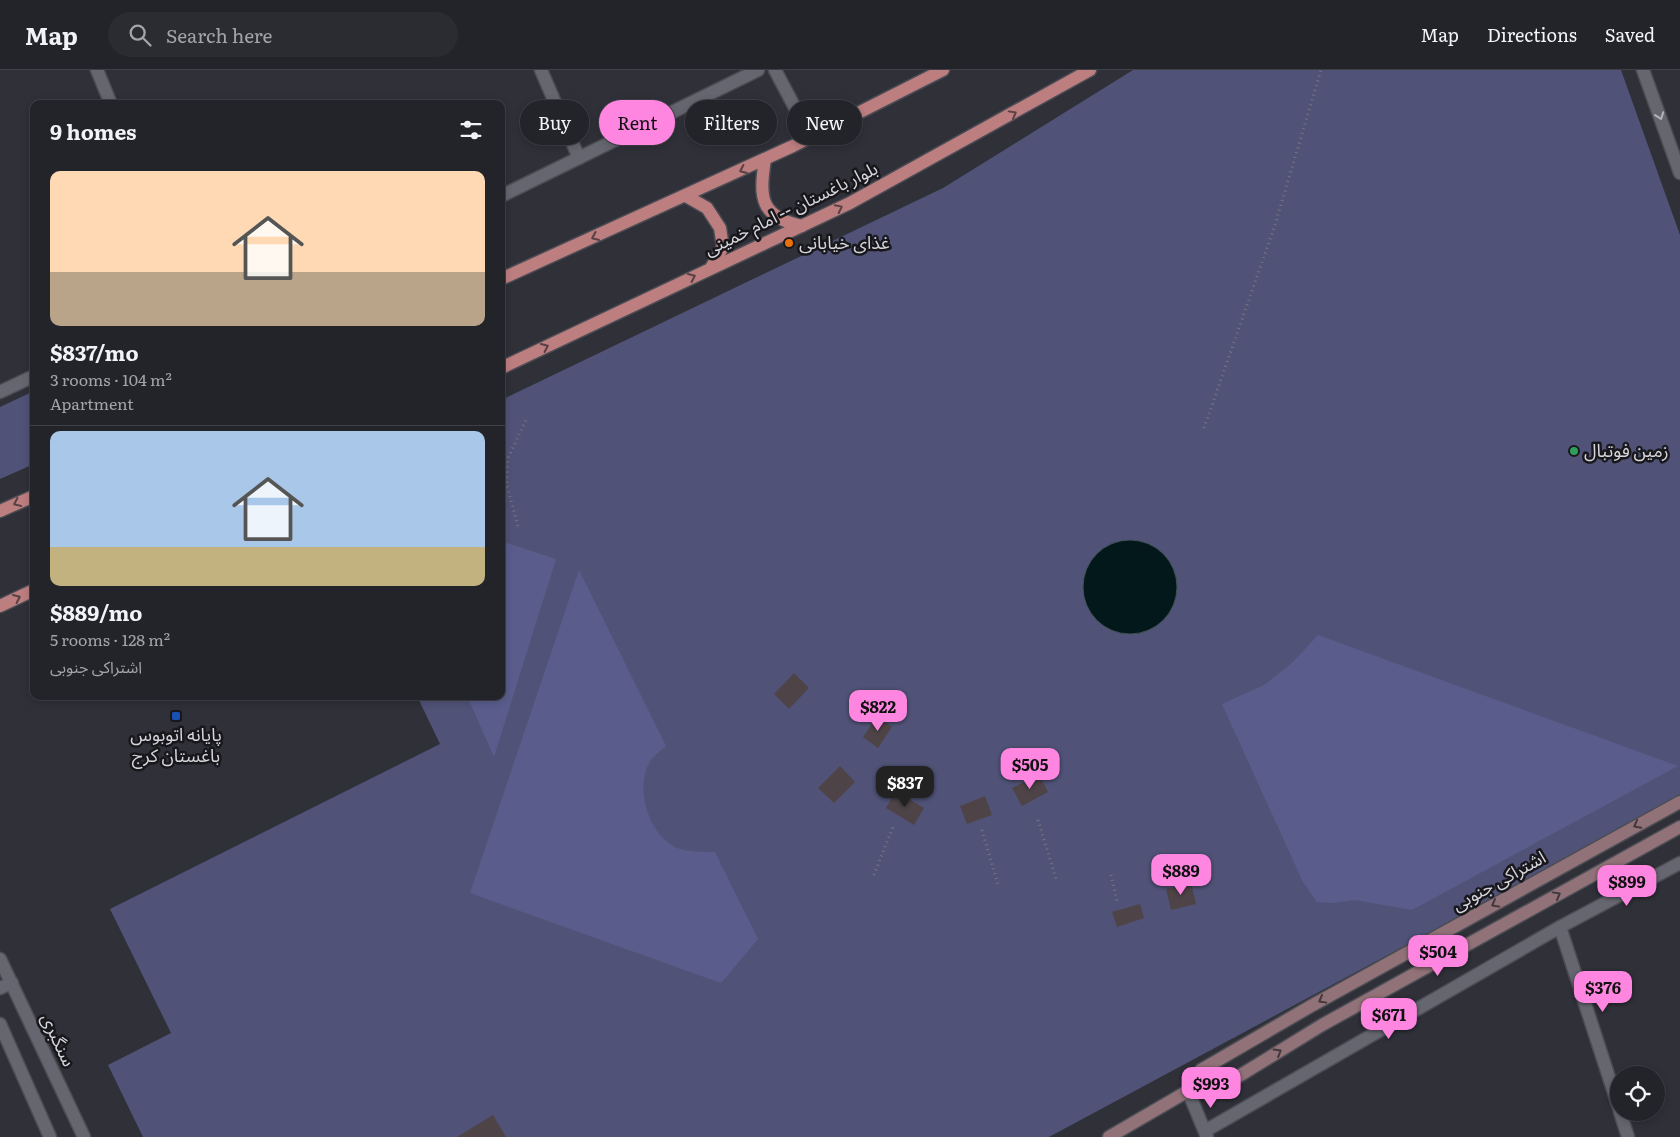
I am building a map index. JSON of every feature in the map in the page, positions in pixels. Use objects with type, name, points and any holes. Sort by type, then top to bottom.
[{"type":"main road","points":[[862,112],[943,70]]},
{"type":"main road","name":"بلوار باغستان -- امام خمینی","points":[[505,366],[850,203],[1090,70]]},
{"type":"main road","points":[[505,277],[796,145]]},
{"type":"main road","points":[[765,159],[762,179],[763,197],[772,214],[784,222],[802,226]]},
{"type":"main road","points":[[686,196],[707,208],[720,228],[723,247],[711,268]]},
{"type":"main road","points":[[0,511],[30,498]]},
{"type":"main road","points":[[0,606],[30,592]]},
{"type":"main road","name":"اشتراکی جنوبی","points":[[1109,1137],[1188,1091],[1201,1070],[1328,997],[1680,802]]},
{"type":"main road","points":[[1188,1091],[1213,1092],[1322,1025],[1680,827]]},
{"type":"street","points":[[97,70],[110,100]]},
{"type":"street","points":[[541,70],[579,158]]},
{"type":"street","points":[[505,194],[758,70]]},
{"type":"street","points":[[775,70],[791,100]]},
{"type":"street","points":[[1643,70],[1680,173]]},
{"type":"street","points":[[0,392],[30,378]]},
{"type":"street","points":[[1188,1091],[1206,1134],[1560,927],[1680,863]]},
{"type":"street","points":[[1560,927],[1610,1080]]},
{"type":"street","name":"سنگبری","points":[[0,959],[84,1137]]},
{"type":"street","points":[[0,988],[12,983]]},
{"type":"street","points":[[0,1024],[50,1137]]},
{"type":"street","points":[[1623,1121],[1628,1137]]},
{"type":"path","points":[[1204,428],[1274,228],[1321,70]]},
{"type":"path","points":[[518,526],[507,486],[508,458],[526,420]]},
{"type":"path","points":[[1038,820],[1057,882]]},
{"type":"path","points":[[874,875],[894,824]]},
{"type":"path","points":[[982,830],[998,885]]},
{"type":"path","points":[[1170,861],[1177,879]]},
{"type":"path","points":[[1111,875],[1117,902]]},
{"type":"shaded area","points":[[1133,70],[1621,70],[1680,235],[1680,798],[1049,1137],[143,1137],[108,1065],[171,1033],[110,909],[440,744],[419,700],[505,700],[505,398],[943,188]]},
{"type":"shaded area","points":[[30,393],[30,466],[0,479],[0,407]]},
{"type":"shaded area","points":[[1130,540],[1148,544],[1163,554],[1173,569],[1177,587],[1173,605],[1163,620],[1148,630],[1130,634],[1112,630],[1097,620],[1087,605],[1083,587],[1087,569],[1097,554],[1112,544]]},
{"type":"shaded area","points":[[505,542],[556,559],[494,757],[469,700],[505,700]]},
{"type":"shaded area","points":[[579,570],[666,746],[651,760],[646,771],[644,797],[652,823],[660,835],[680,849],[715,852],[758,939],[721,983],[470,893]]},
{"type":"shaded area","points":[[1318,635],[1678,766],[1412,910],[1355,900],[1333,903],[1317,902],[1303,882],[1222,704],[1264,685],[1292,663]]},
{"type":"building","points":[[794,673],[809,688],[789,709],[774,694]]},
{"type":"building","points":[[877,716],[892,727],[878,748],[863,737]]},
{"type":"building","points":[[840,766],[855,782],[834,803],[818,788]]},
{"type":"building","points":[[1039,774],[1048,792],[1022,806],[1012,788]]},
{"type":"building","points":[[896,791],[924,808],[914,825],[886,808]]},
{"type":"building","points":[[985,796],[992,815],[967,824],[960,806]]},
{"type":"building","points":[[1191,883],[1196,904],[1171,910],[1166,889]]},
{"type":"building","points":[[1140,904],[1144,918],[1117,927],[1112,912]]},
{"type":"building","points":[[493,1115],[506,1137],[457,1137]]},
{"type":"place","name":"غذای خیابانی","points":[[789,243]]},
{"type":"place","name":"زمین فوتبال","points":[[1574,451]]},
{"type":"place","name":"پایانه اتوبوس باغستان کرج","points":[[176,716]]}]
